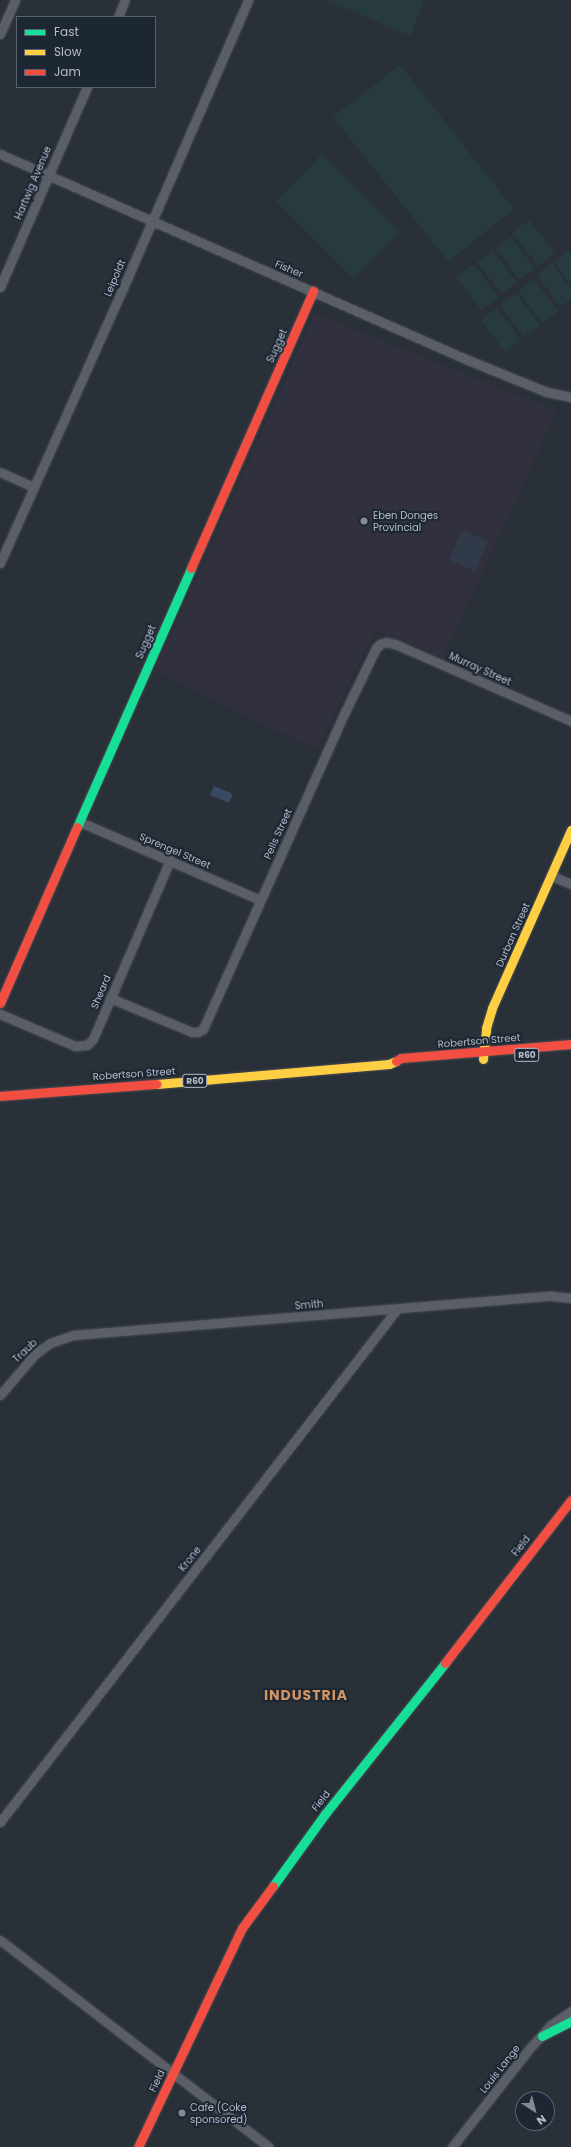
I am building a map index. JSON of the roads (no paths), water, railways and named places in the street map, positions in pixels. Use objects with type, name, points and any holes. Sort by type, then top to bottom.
[{"type":"street","points":[[0,34],[15,0]]},
{"type":"street","points":[[118,16],[125,0]]},
{"type":"street","name":"Leipoldt","points":[[0,563],[123,288],[248,0]]},
{"type":"street","name":"Hartwig Avenue","points":[[0,287],[87,88]]},
{"type":"street","name":"Fisher","points":[[0,154],[509,377],[547,392],[571,397]]},
{"type":"street","name":"Sugget","points":[[0,1003],[313,291]]},
{"type":"street","points":[[0,472],[34,488]]},
{"type":"street","name":"Murray Street","points":[[380,644],[386,642],[395,644],[571,721]]},
{"type":"street","name":"Pells Street","points":[[110,998],[192,1032],[198,1032],[205,1027],[260,900],[344,714],[376,648],[380,644]]},
{"type":"street","name":"Sprengel Street","points":[[80,822],[260,900]]},
{"type":"street","name":"Durban Street","points":[[483,1055],[486,1028],[492,1008],[552,876],[571,830]]},
{"type":"street","name":"Sheard","points":[[0,1014],[75,1046],[82,1047],[87,1045],[92,1039],[170,860]]},
{"type":"street","points":[[552,876],[571,884]]},
{"type":"street","name":"Robertson Street","points":[[483,1055],[571,1044]]},
{"type":"street","name":"Robertson Street","points":[[0,1096],[249,1077],[389,1064],[401,1058],[571,1052]]},
{"type":"street","name":"Smith","points":[[50,1343],[73,1335],[552,1296],[571,1298]]},
{"type":"street","name":"Krone","points":[[0,1822],[397,1309]]},
{"type":"street","name":"Traub","points":[[0,1395],[27,1362],[50,1343]]},
{"type":"street","name":"Field","points":[[138,2147],[232,1947],[256,1908],[325,1814],[427,1686],[571,1500]]},
{"type":"street","points":[[0,1940],[269,2147]]},
{"type":"street","name":"Louis Lange","points":[[452,2147],[512,2070],[551,2025],[571,2011]]},
{"type":"street","points":[[542,2036],[571,2021]]},
{"type":"water","points":[[214,786],[233,794],[229,803],[210,795]]},
{"type":"place","name":"Eben Donges Provincial","points":[[364,521]]},
{"type":"place","name":"Cafe (Coke sponsored)","points":[[182,2113]]},
{"type":"district","name":"INDUSTRIA","points":[[306,1695]]}]
